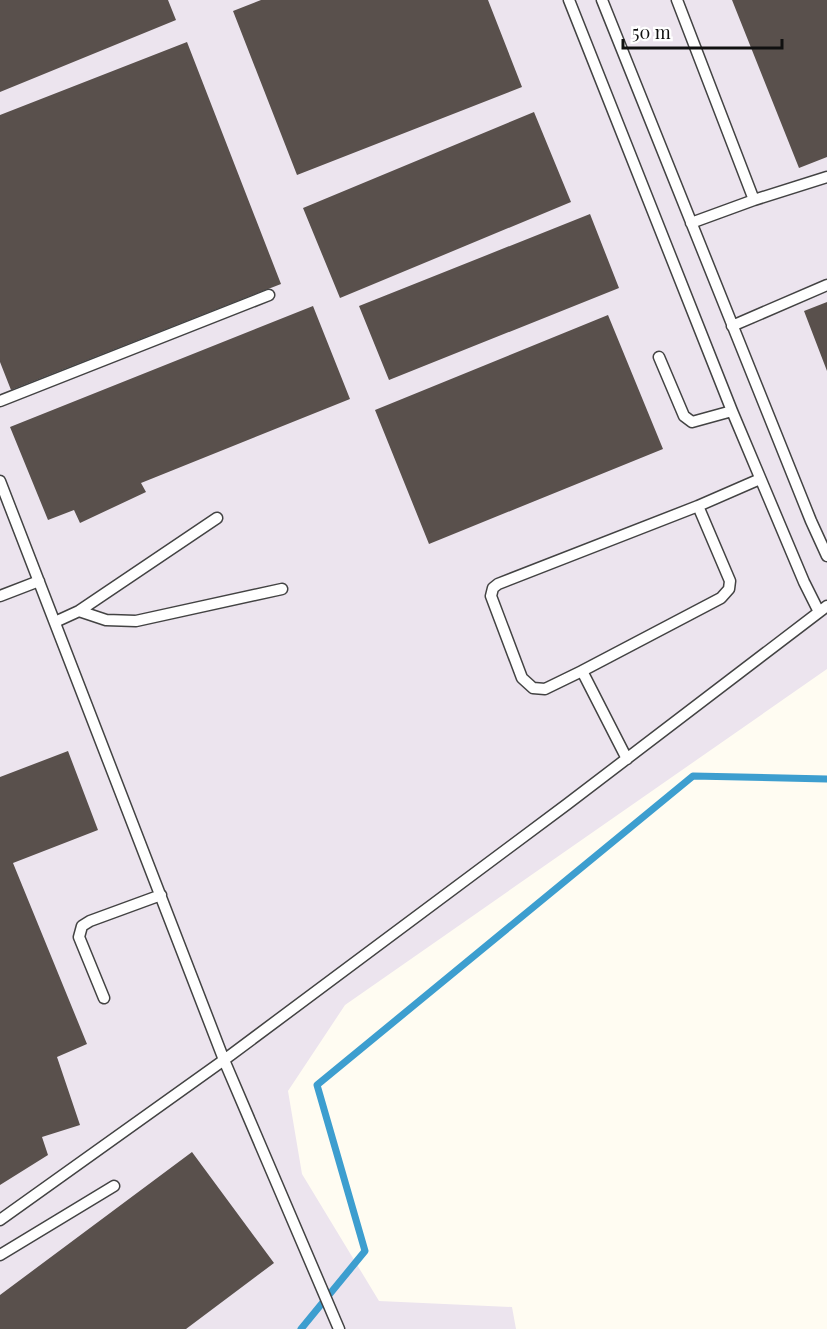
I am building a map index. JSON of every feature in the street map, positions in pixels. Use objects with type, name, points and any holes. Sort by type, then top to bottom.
[{"type":"lane","points":[[0,1220],[224,1060],[825,609],[804,582],[760,479],[570,0]]},
{"type":"lane","points":[[602,0],[811,522],[827,556]]},
{"type":"lane","points":[[677,0],[754,200]]},
{"type":"lane","points":[[691,223],[827,177]]},
{"type":"lane","points":[[732,326],[827,285]]},
{"type":"lane","points":[[0,401],[269,295]]},
{"type":"lane","points":[[659,357],[684,416],[692,422],[732,411]]},
{"type":"lane","points":[[698,506],[730,581],[729,589],[721,598],[582,671],[544,689],[532,688],[522,678],[491,597],[493,588],[760,479]]},
{"type":"lane","points":[[0,481],[224,1060],[339,1329]]},
{"type":"lane","points":[[55,622],[79,612],[217,518]]},
{"type":"lane","points":[[0,596],[39,581]]},
{"type":"lane","points":[[79,612],[105,620],[136,621],[282,590]]},
{"type":"lane","points":[[582,671],[627,759]]},
{"type":"lane","points":[[104,998],[79,937],[82,926],[161,895]]},
{"type":"lane","points":[[0,1255],[114,1186]]},
{"type":"shaded area","points":[[0,0],[827,0],[827,669],[345,1005],[288,1091],[302,1174],[379,1301],[512,1307],[516,1329],[0,1329]]},
{"type":"building","points":[[0,0],[168,0],[176,20],[0,92]]},
{"type":"building","points":[[261,0],[488,0],[522,87],[297,175],[233,11]]},
{"type":"building","points":[[732,0],[827,0],[827,157],[799,168]]},
{"type":"building","points":[[187,42],[281,284],[11,390],[0,362],[0,115]]},
{"type":"building","points":[[534,112],[571,202],[340,298],[303,208]]},
{"type":"building","points":[[590,214],[619,288],[389,380],[359,306]]},
{"type":"building","points":[[827,302],[827,371],[804,311]]},
{"type":"building","points":[[313,306],[350,399],[141,483],[146,492],[80,523],[74,510],[48,520],[10,427]]},
{"type":"building","points":[[608,315],[663,449],[429,544],[375,410]]},
{"type":"building","points":[[68,751],[98,830],[13,863],[87,1044],[57,1057],[80,1125],[42,1137],[48,1155],[0,1185],[0,777]]},
{"type":"building","points":[[192,1152],[274,1263],[186,1329],[0,1329],[0,1295]]},
{"type":"waterway","points":[[301,1329],[365,1251],[317,1085],[693,776],[827,779]]}]
